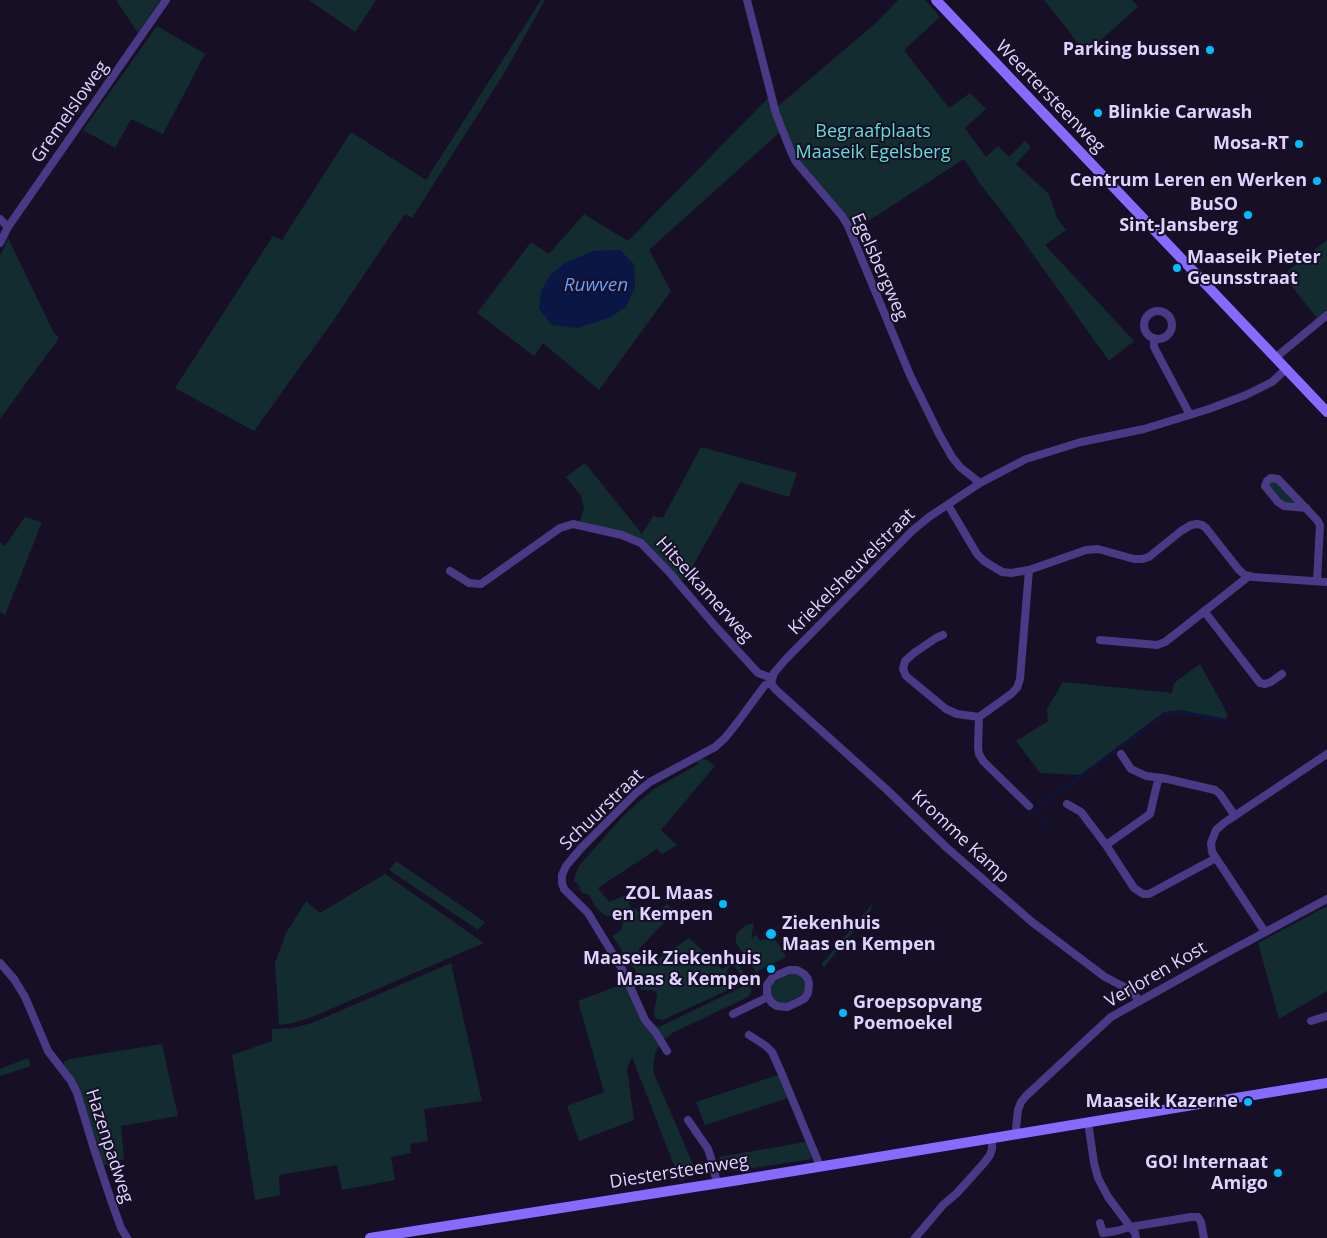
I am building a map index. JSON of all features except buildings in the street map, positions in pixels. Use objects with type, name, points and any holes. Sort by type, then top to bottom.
[{"type":"main road","name":"Weertersteenweg","points":[[936,0],[1327,412]]},
{"type":"main road","name":"Diestersteenweg","points":[[370,1238],[1327,1083]]},
{"type":"street","name":"Gremelsloweg","points":[[0,243],[8,227],[166,0]]},
{"type":"street","name":"Egelsbergweg","points":[[747,0],[764,73],[776,114],[792,154],[796,162],[842,216],[848,226],[910,375],[940,434],[952,457],[960,467],[980,484]]},
{"type":"street","points":[[0,219],[8,227]]},
{"type":"street","points":[[1275,358],[1327,315]]},
{"type":"street","points":[[1154,338],[1154,348],[1190,415]]},
{"type":"street","name":"Kriekelsheuvelstraat","points":[[772,680],[774,673],[785,660],[912,531],[929,517],[980,484],[1019,463],[1047,452],[1081,442],[1144,429],[1246,396],[1272,382],[1286,369]]},
{"type":"street","points":[[1306,508],[1284,506],[1278,502],[1265,486],[1267,481],[1271,478],[1278,479],[1306,508],[1320,524],[1317,581]]},
{"type":"street","points":[[948,505],[977,554],[984,561],[1002,572],[1011,574],[1029,570],[1086,550],[1098,549],[1134,560],[1142,559],[1149,557],[1186,528],[1197,524],[1206,528],[1239,570],[1249,576],[1327,582]]},
{"type":"street","name":"Hitselkamerweg","points":[[450,571],[469,583],[481,584],[560,528],[573,524],[622,535],[641,543],[758,673],[772,680]]},
{"type":"street","points":[[943,635],[914,653],[905,661],[903,669],[906,676],[946,709],[957,714],[980,717],[1012,694],[1017,688],[1020,679],[1029,570]]},
{"type":"street","points":[[1100,640],[1157,645],[1165,642],[1249,576]]},
{"type":"street","points":[[1204,611],[1260,683],[1271,682],[1282,674]]},
{"type":"street","name":"Kromme Kamp","points":[[772,680],[775,689],[1032,922],[1105,977],[1130,990],[1139,1000]]},
{"type":"street","name":"Schuurstraat","points":[[667,1051],[645,1020],[622,969],[588,913],[564,889],[562,876],[566,866],[581,848],[635,794],[650,782],[715,747],[725,738],[765,686],[772,680]]},
{"type":"street","points":[[980,717],[978,747],[982,761],[1028,806]]},
{"type":"street","points":[[1121,754],[1131,769],[1146,776],[1215,790],[1220,794],[1235,816]]},
{"type":"street","points":[[1265,932],[1212,852],[1211,843],[1216,830],[1224,823],[1327,754]]},
{"type":"street","points":[[1106,845],[1150,814],[1158,780],[1163,778]]},
{"type":"street","points":[[1067,804],[1081,812],[1106,845],[1134,888],[1143,894],[1150,894],[1216,858]]},
{"type":"street","name":"Verloren Kost","points":[[1017,1133],[1018,1110],[1021,1102],[1111,1017],[1327,899]]},
{"type":"street","name":"Hazenpadweg","points":[[0,963],[26,997],[48,1051],[71,1080],[78,1093],[112,1203],[121,1228],[127,1238]]},
{"type":"street","points":[[789,970],[794,970],[802,972],[808,979],[808,993],[800,1002],[787,1007],[781,1007],[774,1005],[768,998],[767,985],[776,976],[789,970]]},
{"type":"street","points":[[733,1014],[768,998]]},
{"type":"street","points":[[1311,1021],[1327,1016]]},
{"type":"street","points":[[748,1036],[766,1046],[772,1052],[820,1166]]},
{"type":"street","points":[[688,1120],[708,1149],[712,1158],[717,1183]]},
{"type":"street","points":[[1088,1122],[1098,1178],[1108,1197],[1136,1238]]},
{"type":"street","points":[[915,1238],[943,1205],[957,1193],[990,1156],[993,1142],[992,1137]]},
{"type":"street","points":[[1100,1223],[1102,1233],[1198,1217],[1201,1222],[1204,1238]]},
{"type":"green space","points":[[116,0],[160,0],[138,33]]},
{"type":"green space","points":[[309,0],[376,0],[355,32]]},
{"type":"green space","points":[[541,0],[545,0],[503,75],[412,218],[405,214],[333,321],[254,431],[175,388],[273,236],[282,240],[351,132],[426,180]]},
{"type":"green space","name":"Begraafplaats Maaseik Egelsberg","points":[[898,0],[925,0],[940,17],[904,50],[949,108],[970,93],[986,109],[965,128],[986,157],[998,146],[1009,157],[1025,141],[1031,147],[1016,164],[1049,194],[1057,218],[1066,230],[1045,245],[1134,341],[1109,361],[964,159],[853,231],[793,152],[777,107],[877,22]]},
{"type":"green space","points":[[1044,0],[1132,0],[1138,7],[1085,54]]},
{"type":"green space","points":[[157,26],[205,54],[163,134],[131,119],[115,148],[83,130]]},
{"type":"green space","points":[[768,98],[779,133],[649,250],[671,291],[599,390],[543,343],[534,356],[477,313],[531,242],[549,254],[584,214],[628,241]]},
{"type":"green space","points":[[8,238],[53,331],[59,338],[0,419],[0,256]]},
{"type":"green space","points":[[1327,240],[1327,310],[1317,318],[1283,275]]},
{"type":"green space","points":[[701,447],[797,473],[789,497],[740,482],[685,580],[678,580],[635,536],[580,521],[584,508],[581,496],[566,477],[585,463],[642,534],[653,516],[663,518]]},
{"type":"green space","points":[[1276,481],[1297,501],[1296,504],[1282,502],[1267,485],[1268,482]]},
{"type":"green space","points":[[25,517],[42,522],[5,615],[0,612],[0,542],[5,546]]},
{"type":"green space","points":[[1200,664],[1228,715],[1226,719],[1180,710],[1164,712],[1080,775],[1040,773],[1016,741],[1048,721],[1047,709],[1063,682],[1172,693],[1174,683]]},
{"type":"green space","points":[[699,758],[707,760],[715,766],[661,830],[677,845],[662,854],[657,849],[598,888],[609,902],[631,893],[632,895],[624,899],[625,901],[631,898],[632,900],[628,903],[632,910],[636,908],[645,922],[667,904],[675,911],[638,950],[652,963],[689,938],[722,969],[735,961],[751,983],[751,993],[748,997],[674,1032],[665,1039],[661,1037],[647,1020],[625,971],[589,911],[566,889],[563,878],[568,867],[596,836],[634,797],[650,784]],"holes":[[[697,761],[698,764],[654,789],[625,814],[579,866],[574,881],[579,885],[583,893],[589,895],[597,909],[605,915],[622,920],[623,925],[620,931],[612,936],[620,947],[625,961],[635,969],[641,990],[656,992],[654,1016],[657,1019],[663,1020],[739,985],[728,975],[729,967],[734,966],[747,982],[746,985],[659,1027],[649,1020],[632,980],[606,935],[587,906],[569,891],[565,881],[568,869],[633,800],[655,783]]]},
{"type":"green space","points":[[396,861],[485,922],[478,930],[389,870]]},
{"type":"green space","points":[[385,874],[484,943],[312,1017],[279,1025],[275,963],[286,933],[306,901],[320,913]]},
{"type":"green space","points":[[872,904],[871,910],[824,967],[821,965]]},
{"type":"green space","points":[[1327,906],[1327,991],[1279,1019],[1258,943]]},
{"type":"green space","points":[[750,924],[754,924],[752,938],[756,935],[760,941],[771,936],[778,943],[786,957],[756,972],[736,943],[737,933]]},
{"type":"green space","points":[[451,963],[482,1101],[424,1109],[428,1141],[410,1144],[411,1153],[391,1157],[395,1180],[342,1190],[337,1165],[279,1175],[280,1195],[255,1200],[232,1055],[272,1041],[272,1029],[292,1028],[312,1023]]},
{"type":"green space","points":[[793,973],[800,975],[804,979],[806,986],[803,994],[782,1004],[773,1001],[769,989],[772,983]]},
{"type":"green space","points":[[625,983],[659,1045],[654,1059],[654,1074],[696,1171],[688,1178],[680,1181],[632,1057],[627,1068],[634,1120],[579,1141],[567,1106],[604,1092],[578,1001]]},
{"type":"green space","points":[[162,1044],[178,1116],[121,1126],[124,1159],[100,1167],[64,1062],[70,1059]]},
{"type":"green space","points":[[28,1058],[31,1066],[0,1076],[0,1069]]},
{"type":"green space","points":[[778,1075],[788,1098],[705,1125],[696,1102]]},
{"type":"green space","points":[[806,1142],[812,1159],[734,1171],[721,1164],[719,1157]]},
{"type":"water","name":"Ruwven","points":[[620,250],[634,264],[635,287],[626,307],[609,318],[577,328],[552,325],[539,309],[541,291],[551,274],[565,263],[593,251]]},
{"type":"waterway","points":[[1039,806],[1165,714],[1180,712],[1226,721]]},
{"type":"waterway","points":[[1035,811],[1049,829]]},
{"type":"place","name":"Parking bussen","points":[[1210,50]]},
{"type":"place","name":"Blinkie Carwash","points":[[1098,113]]},
{"type":"place","name":"Mosa-RT","points":[[1299,144]]},
{"type":"place","name":"Centrum Leren en Werken","points":[[1317,181]]},
{"type":"place","name":"BuSO Sint-Jansberg","points":[[1248,215]]},
{"type":"place","name":"Maaseik Pieter Geunsstraat","points":[[1177,268]]},
{"type":"place","name":"ZOL Maas en Kempen","points":[[723,904]]},
{"type":"place","name":"Ziekenhuis Maas en Kempen","points":[[771,934]]},
{"type":"place","name":"Maaseik Ziekenhuis Maas & Kempen","points":[[771,969]]},
{"type":"place","name":"Groepsopvang Poemoekel","points":[[843,1013]]},
{"type":"place","name":"Maaseik Kazerne","points":[[1248,1102]]},
{"type":"place","name":"GO! Internaat Amigo","points":[[1278,1173]]}]
